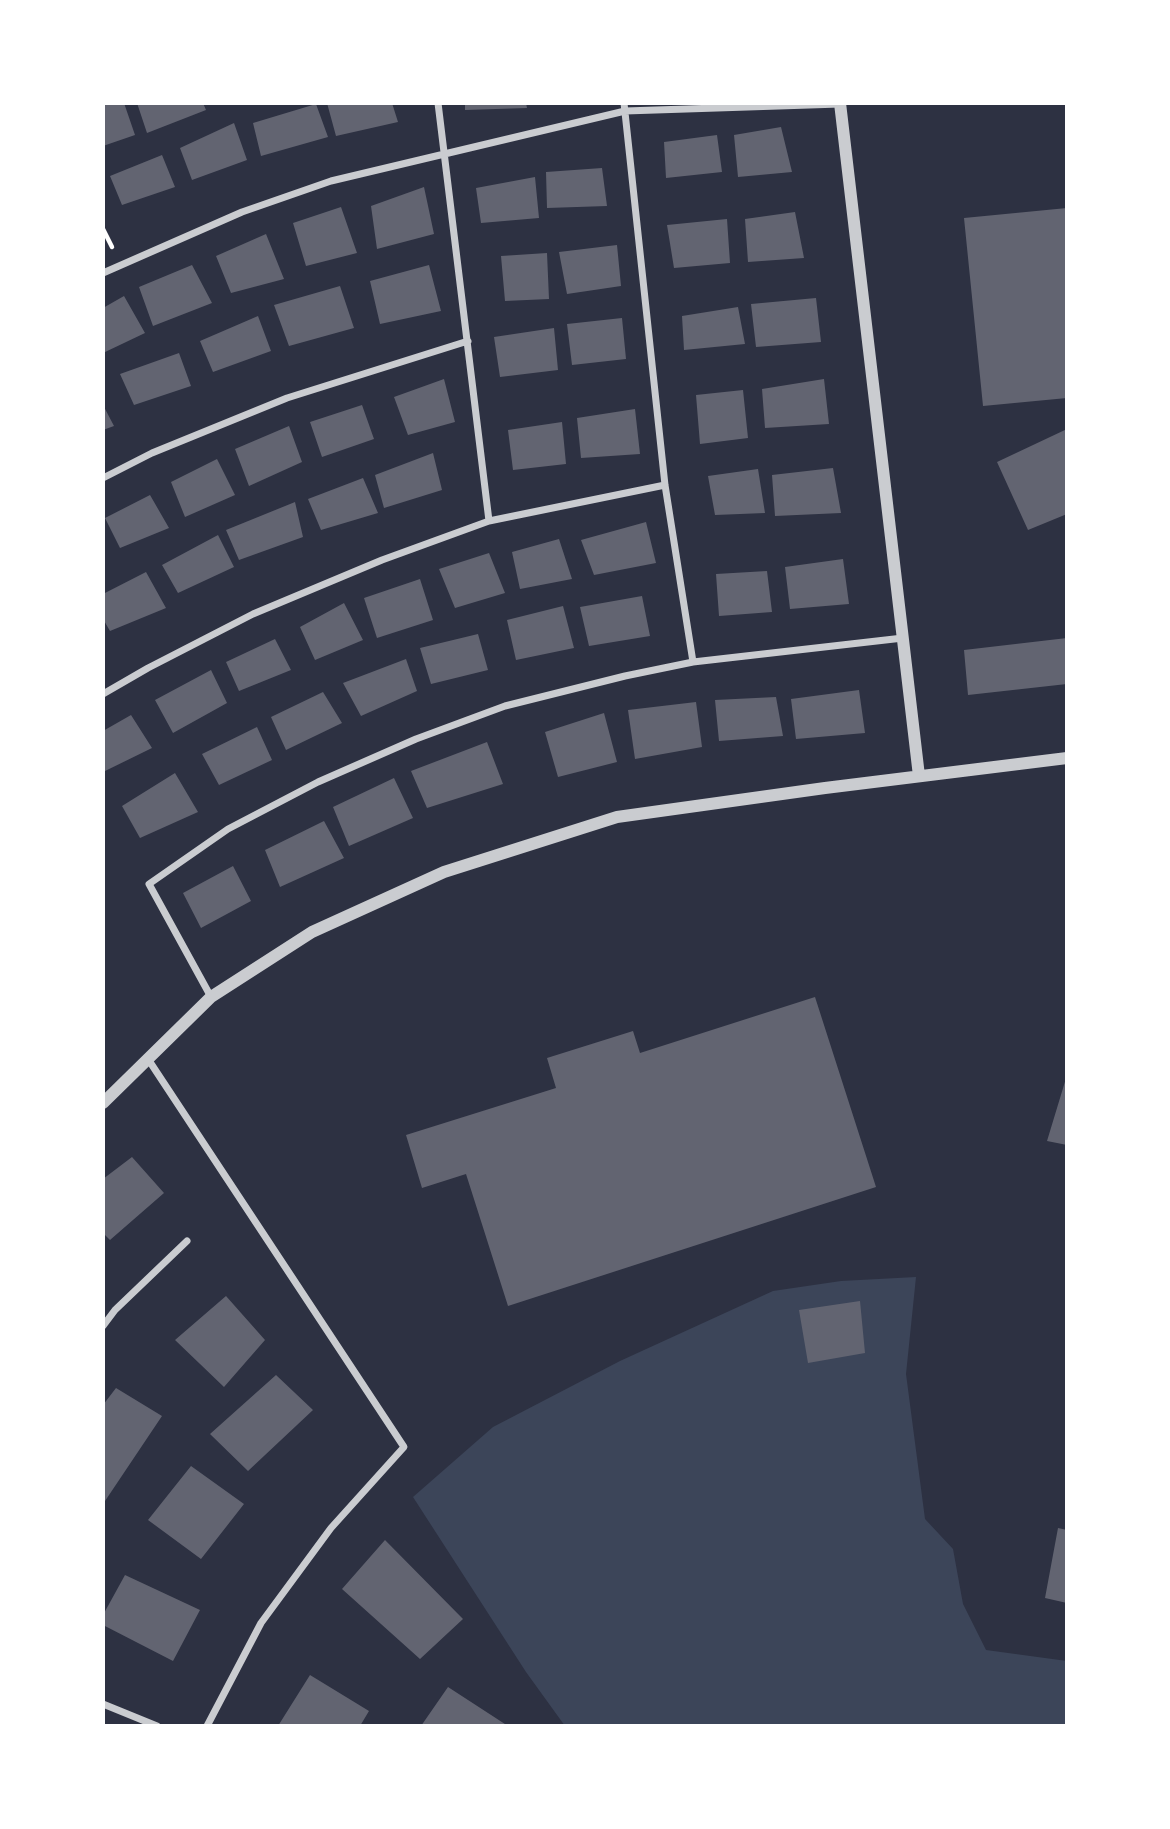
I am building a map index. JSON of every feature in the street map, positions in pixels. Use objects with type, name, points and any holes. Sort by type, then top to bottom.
[{"type":"street","points":[[438,103],[489,521]]},
{"type":"street","points":[[103,273],[242,212],[331,181],[625,107],[840,104],[919,776]]},
{"type":"street","points":[[625,107],[665,485],[693,662]]},
{"type":"street","points":[[103,478],[152,453],[287,398],[468,341]]},
{"type":"street","points":[[103,694],[253,614],[382,559],[489,521],[665,485]]},
{"type":"street","points":[[211,997],[149,884],[228,829],[318,782],[416,739],[505,706],[625,676],[693,662],[904,638]]},
{"type":"street","points":[[103,1103],[211,997],[312,932],[444,872],[617,817],[1067,758]]},
{"type":"street","points":[[148,1059],[404,1447],[331,1528],[261,1623],[207,1726]]},
{"type":"street","points":[[103,1326],[115,1310],[187,1241]]},
{"type":"street","points":[[103,1704],[157,1726]]},
{"type":"shaded area","points":[[916,1277],[906,1374],[925,1519],[953,1549],[963,1604],[986,1650],[1067,1661],[1067,1726],[565,1726],[526,1672],[413,1497],[493,1427],[620,1361],[773,1291],[841,1281]]},
{"type":"building","points":[[124,103],[135,135],[103,146],[103,104]]},
{"type":"building","points":[[137,103],[203,103],[206,110],[147,133]]},
{"type":"building","points":[[327,103],[392,103],[398,122],[336,136]]},
{"type":"building","points":[[465,103],[526,103],[527,108],[465,110]]},
{"type":"building","points":[[316,104],[328,137],[261,156],[253,123]]},
{"type":"building","points":[[234,123],[247,160],[192,180],[180,148]]},
{"type":"building","points":[[781,127],[792,172],[738,177],[734,135]]},
{"type":"building","points":[[717,135],[722,172],[666,178],[664,142]]},
{"type":"building","points":[[162,155],[175,187],[122,205],[110,176]]},
{"type":"building","points":[[602,168],[607,206],[547,208],[546,172]]},
{"type":"building","points":[[535,177],[539,218],[481,223],[476,188]]},
{"type":"building","points":[[424,187],[434,234],[377,249],[371,206]]},
{"type":"building","points":[[341,207],[357,253],[306,266],[293,223]]},
{"type":"building","points":[[1067,208],[1067,398],[983,406],[964,218]]},
{"type":"building","points":[[795,212],[804,258],[748,262],[745,219]]},
{"type":"building","points":[[727,219],[730,263],[674,268],[667,225]]},
{"type":"building","points":[[266,234],[284,279],[231,293],[216,256]]},
{"type":"building","points":[[617,245],[621,286],[567,294],[559,252]]},
{"type":"building","points":[[547,253],[549,299],[505,301],[501,256]]},
{"type":"building","points":[[192,265],[212,303],[153,326],[139,287]]},
{"type":"building","points":[[429,265],[441,311],[380,324],[370,281]]},
{"type":"building","points":[[340,286],[354,328],[289,346],[274,305]]},
{"type":"building","points":[[124,296],[145,333],[103,353],[103,308]]},
{"type":"building","points":[[816,298],[821,342],[756,347],[751,304]]},
{"type":"building","points":[[738,307],[745,344],[684,350],[682,316]]},
{"type":"building","points":[[258,316],[271,351],[213,372],[200,341]]},
{"type":"building","points":[[622,318],[626,359],[572,365],[567,324]]},
{"type":"building","points":[[554,328],[558,370],[500,377],[494,337]]},
{"type":"building","points":[[179,353],[191,386],[134,405],[120,374]]},
{"type":"building","points":[[444,379],[455,422],[408,435],[394,397]]},
{"type":"building","points":[[824,379],[829,424],[765,428],[762,389]]},
{"type":"building","points":[[743,390],[748,438],[700,444],[696,395]]},
{"type":"building","points":[[103,405],[114,426],[103,430]]},
{"type":"building","points":[[362,405],[374,439],[322,457],[310,422]]},
{"type":"building","points":[[635,409],[640,454],[581,458],[577,418]]},
{"type":"building","points":[[562,422],[566,464],[513,470],[508,430]]},
{"type":"building","points":[[289,426],[302,462],[249,486],[235,449]]},
{"type":"building","points":[[1067,429],[1067,514],[1028,530],[997,462]]},
{"type":"building","points":[[433,453],[442,490],[384,508],[375,475]]},
{"type":"building","points":[[217,459],[235,495],[185,517],[171,482]]},
{"type":"building","points":[[833,468],[841,513],[775,516],[772,475]]},
{"type":"building","points":[[758,469],[765,513],[715,515],[708,476]]},
{"type":"building","points":[[363,478],[378,513],[321,530],[308,499]]},
{"type":"building","points":[[150,495],[169,528],[120,548],[105,518]]},
{"type":"building","points":[[295,502],[303,537],[239,560],[226,530]]},
{"type":"building","points":[[646,522],[656,563],[594,575],[581,540]]},
{"type":"building","points":[[218,535],[234,567],[178,593],[162,565]]},
{"type":"building","points":[[559,539],[572,579],[520,589],[512,552]]},
{"type":"building","points":[[489,553],[505,593],[455,608],[439,569]]},
{"type":"building","points":[[843,559],[849,604],[790,609],[785,567]]},
{"type":"building","points":[[767,571],[772,612],[719,616],[716,574]]},
{"type":"building","points":[[146,572],[166,608],[110,631],[103,619],[103,594]]},
{"type":"building","points":[[420,579],[433,620],[377,638],[364,598]]},
{"type":"building","points":[[642,596],[650,636],[589,646],[580,607]]},
{"type":"building","points":[[344,603],[363,640],[315,660],[300,627]]},
{"type":"building","points":[[563,606],[574,648],[516,660],[507,620]]},
{"type":"building","points":[[478,634],[488,670],[431,684],[420,648]]},
{"type":"building","points":[[1067,638],[1067,684],[968,695],[964,650]]},
{"type":"building","points":[[275,639],[291,670],[239,691],[226,662]]},
{"type":"building","points":[[406,659],[417,691],[361,716],[343,683]]},
{"type":"building","points":[[211,670],[227,703],[173,733],[155,700]]},
{"type":"building","points":[[859,690],[865,733],[796,739],[791,699]]},
{"type":"building","points":[[323,692],[342,723],[286,750],[271,717]]},
{"type":"building","points":[[776,697],[783,736],[719,741],[715,700]]},
{"type":"building","points":[[696,702],[702,747],[635,759],[628,710]]},
{"type":"building","points":[[604,713],[617,762],[558,777],[545,732]]},
{"type":"building","points":[[131,715],[152,748],[103,772],[103,731]]},
{"type":"building","points":[[257,727],[272,760],[219,785],[202,754]]},
{"type":"building","points":[[487,742],[503,784],[427,808],[411,771]]},
{"type":"building","points":[[175,773],[198,812],[140,838],[122,806]]},
{"type":"building","points":[[394,778],[413,818],[349,846],[333,807]]},
{"type":"building","points":[[324,821],[344,858],[280,887],[265,850]]},
{"type":"building","points":[[233,866],[251,901],[201,928],[183,893]]},
{"type":"building","points":[[815,997],[876,1187],[508,1306],[466,1174],[422,1188],[406,1135],[556,1088],[547,1058],[633,1031],[640,1053]]},
{"type":"building","points":[[1067,1075],[1067,1145],[1047,1141]]},
{"type":"building","points":[[132,1157],[164,1193],[110,1240],[103,1233],[103,1179]]},
{"type":"building","points":[[226,1296],[265,1340],[224,1387],[175,1340]]},
{"type":"building","points":[[860,1301],[865,1353],[808,1363],[799,1310]]},
{"type":"building","points":[[276,1375],[313,1410],[248,1471],[210,1434]]},
{"type":"building","points":[[116,1388],[162,1416],[103,1504],[103,1405]]},
{"type":"building","points":[[191,1466],[244,1504],[201,1559],[148,1520]]},
{"type":"building","points":[[1058,1528],[1067,1530],[1067,1603],[1045,1598]]},
{"type":"building","points":[[385,1540],[463,1619],[420,1659],[342,1589]]},
{"type":"building","points":[[125,1575],[200,1610],[173,1661],[103,1625],[103,1615]]},
{"type":"building","points":[[310,1675],[369,1711],[360,1726],[278,1726]]},
{"type":"building","points":[[448,1687],[508,1726],[421,1726]]}]
